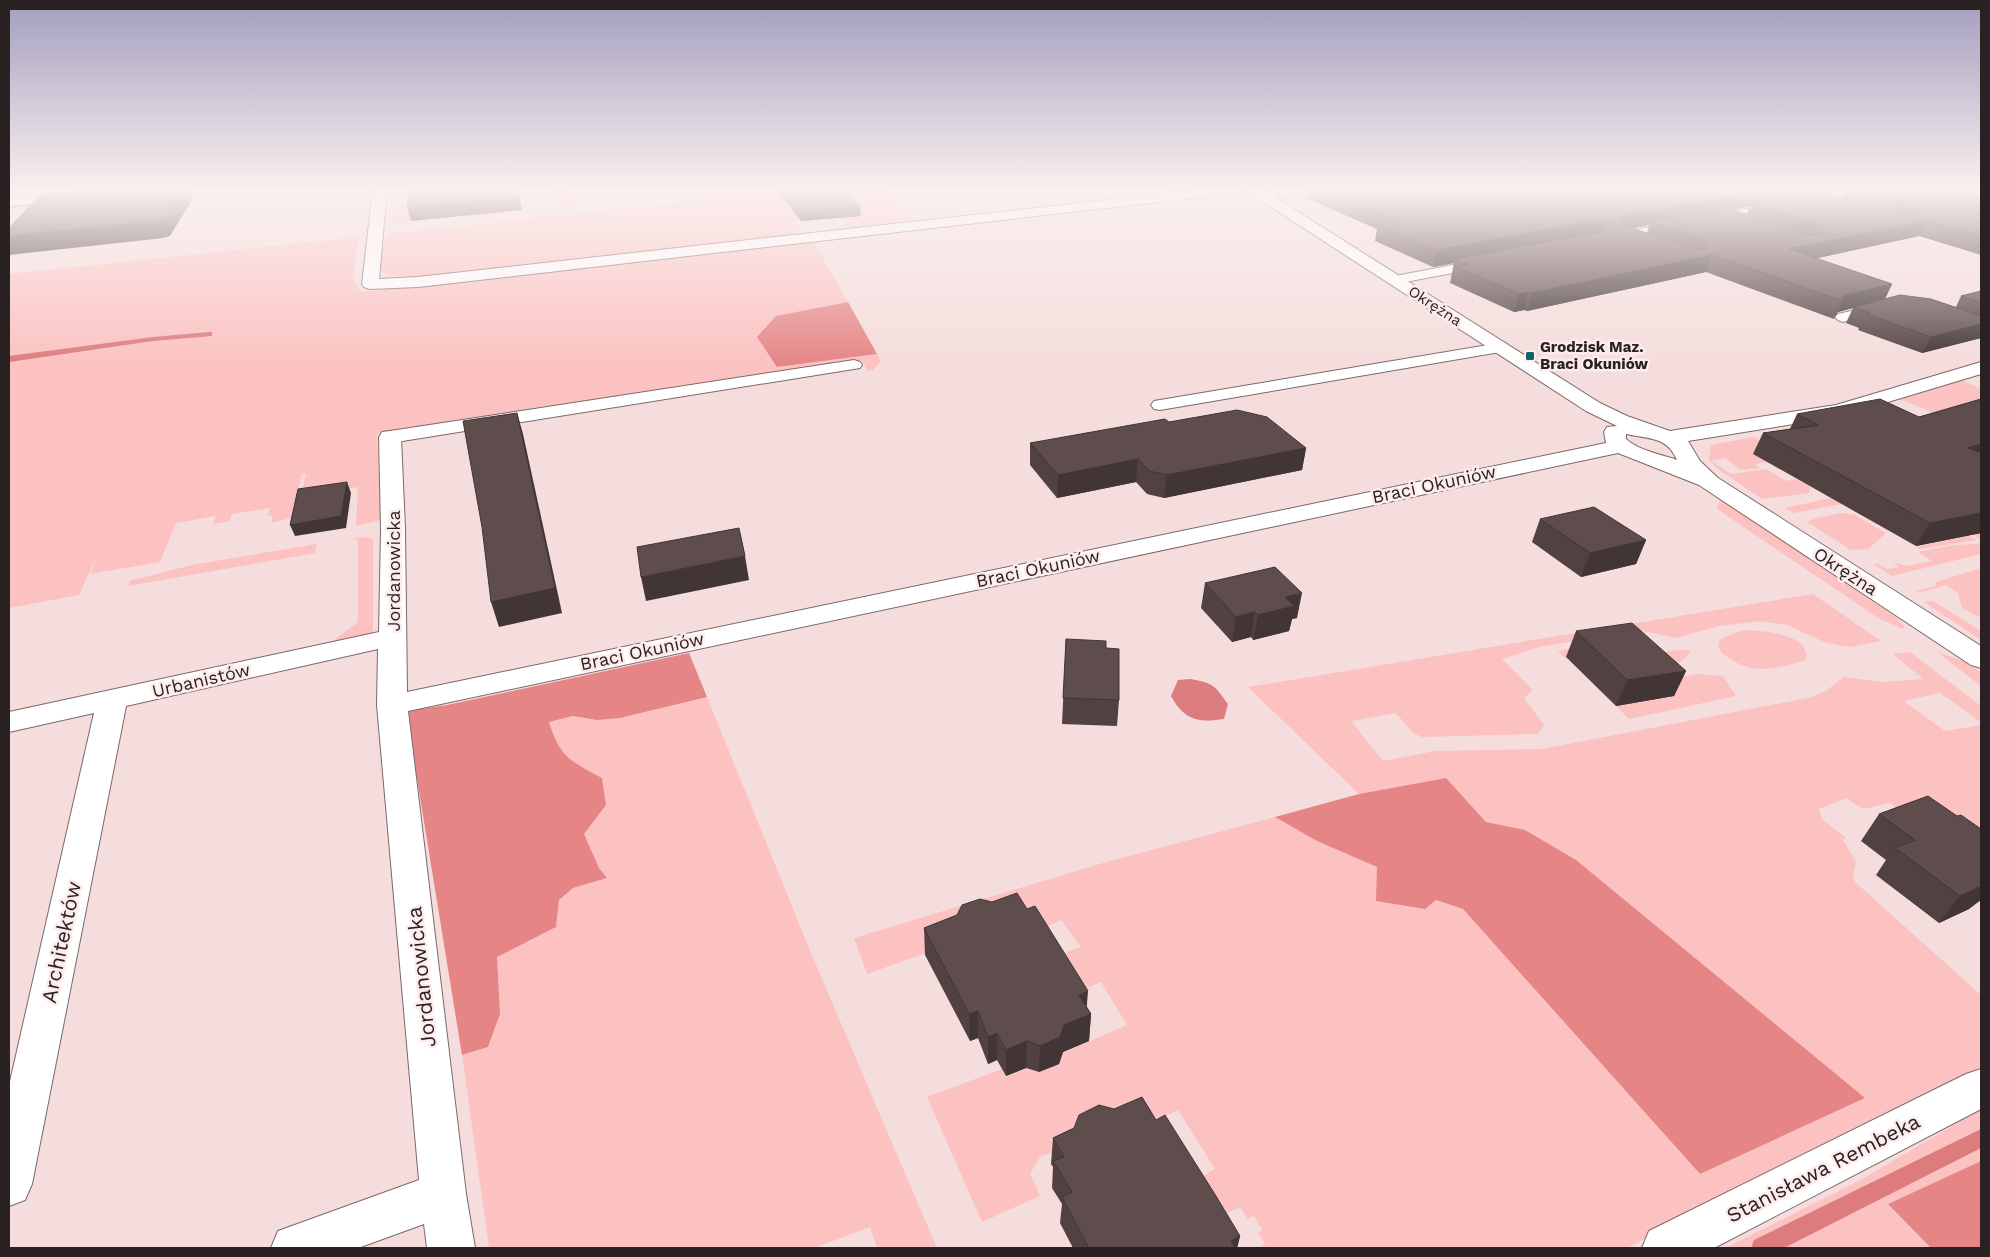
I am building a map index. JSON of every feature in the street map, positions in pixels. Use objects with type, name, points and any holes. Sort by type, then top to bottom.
[{"type":"street","points":[[374,248],[370,284],[418,282],[717,248]]},
{"type":"street","name":"Okrężna","points":[[1345,248],[1593,407],[1677,444],[1695,470],[1710,483],[1981,660]]},
{"type":"street","points":[[1677,444],[1838,411],[1981,368]]},
{"type":"street","name":"Okrężna","points":[[1593,407],[1611,424],[1619,440],[1647,457],[1710,483]]},
{"type":"street","name":"Okrężna","points":[[1619,440],[1628,430],[1648,430]]},
{"type":"street","name":"Jordanowicka","points":[[390,437],[393,529],[392,704],[443,1194],[451,1248]]},
{"type":"street","name":"Braci Okuniów","points":[[392,704],[1619,440]]},
{"type":"street","name":"Okrężna","points":[[1647,457],[1670,458],[1681,455],[1677,444]]},
{"type":"street","name":"Urbanistów","points":[[9,722],[393,637]]},
{"type":"street","name":"Architektów","points":[[9,1184],[112,700]]},
{"type":"street","name":"Stanisława Rembeka","points":[[1666,1248],[1981,1088]]},
{"type":"street","points":[[295,1248],[443,1194]]},
{"type":"lane","points":[[1395,280],[1498,260]]},
{"type":"lane","points":[[1843,318],[1892,305]]},
{"type":"lane","points":[[1160,405],[1500,348]]},
{"type":"lane","points":[[390,437],[854,365]]},
{"type":"shaded area","points":[[257,248],[357,248],[353,280],[361,292],[754,248],[817,248],[848,302],[776,316],[777,367],[877,354],[881,361],[873,370],[868,371],[862,361],[377,434],[381,520],[356,526],[358,487],[301,495],[306,474],[302,474],[291,518],[271,523],[273,515],[268,516],[270,508],[232,514],[230,521],[213,524],[216,516],[176,523],[160,562],[90,574],[98,553],[79,595],[9,608],[9,274]]},
{"type":"shaded area","points":[[383,248],[697,248],[421,277],[393,276],[378,268]]},
{"type":"shaded area","points":[[848,302],[877,354],[777,367],[757,337],[776,316]]},
{"type":"shaded area","points":[[1962,380],[1981,389],[1981,424],[1951,420],[1897,398]]},
{"type":"shaded area","points":[[1802,429],[1981,524],[1981,554],[1892,576],[1873,564],[1878,564],[1887,569],[1899,567],[1893,562],[1907,566],[1932,561],[1918,552],[1954,545],[1977,544],[1980,542],[1980,539],[1966,530],[1759,436]]},
{"type":"shaded area","points":[[1754,437],[1779,452],[1783,459],[1755,464],[1760,468],[1741,470],[1725,458],[1711,461],[1731,474],[1766,469],[1786,481],[1796,479],[1810,487],[1809,493],[1762,499],[1718,469],[1709,460],[1711,445]]},
{"type":"shaded area","points":[[1831,498],[1842,504],[1793,513],[1785,508]]},
{"type":"shaded area","points":[[1720,499],[1897,618],[1904,626],[1903,629],[1878,618],[1717,509]]},
{"type":"shaded area","points":[[1842,513],[1855,515],[1886,533],[1868,549],[1851,550],[1807,522],[1816,518]]},
{"type":"shaded area","points":[[1968,534],[1976,540],[1920,549],[1916,547],[1965,536]]},
{"type":"shaded area","points":[[362,537],[373,539],[373,637],[326,646],[358,622],[358,540],[351,539]]},
{"type":"shaded area","points":[[317,544],[315,553],[128,586],[130,581],[192,565]]},
{"type":"shaded area","points":[[1981,568],[1981,618],[1962,608],[1958,593],[1946,585],[1920,593],[1916,591],[1935,586],[1936,582]]},
{"type":"shaded area","points":[[1813,594],[1881,641],[1850,647],[1842,646],[1824,642],[1787,625],[1760,621],[1719,626],[1676,638],[1639,630],[1539,647],[1502,659],[1533,690],[1524,698],[1544,725],[1538,734],[1422,737],[1413,733],[1396,713],[1351,721],[1383,761],[1435,751],[1542,749],[1808,698],[1826,691],[1844,677],[1881,682],[1923,679],[1893,654],[1910,652],[1981,706],[1981,722],[1940,693],[1904,701],[1945,731],[1981,725],[1981,870],[1890,803],[1863,809],[1846,798],[1819,809],[1822,819],[1846,838],[1843,840],[1856,862],[1853,876],[1855,882],[1981,995],[1981,1067],[1627,1248],[1257,1248],[1265,1244],[1258,1233],[1262,1230],[1254,1216],[1248,1219],[1240,1207],[1200,1226],[1178,1190],[1215,1169],[1178,1110],[1152,1123],[1062,1148],[1040,1157],[1030,1174],[1040,1196],[982,1222],[927,1097],[1002,1069],[1006,1077],[1026,1069],[1040,1072],[1059,1064],[1063,1053],[1127,1025],[1101,982],[1072,994],[1041,961],[1081,947],[1061,920],[1026,936],[957,942],[867,974],[854,938],[1103,863],[1275,817],[1317,841],[1377,867],[1436,900],[1463,909],[1700,1174],[1865,1098],[1525,830],[1486,822],[1446,778],[1359,794],[1248,687]]},
{"type":"shaded area","points":[[1933,601],[1981,631],[1981,640],[1924,602]]},
{"type":"shaded area","points":[[1747,630],[1765,631],[1794,639],[1806,651],[1806,660],[1764,669],[1745,666],[1720,651],[1720,640],[1736,632]]},
{"type":"shaded area","points":[[1636,638],[1655,655],[1678,650],[1691,651],[1683,660],[1675,664],[1666,664],[1632,650],[1622,648],[1602,649],[1564,657],[1558,651]]},
{"type":"shaded area","points":[[1937,652],[1964,661],[1981,672],[1981,686]]},
{"type":"shaded area","points":[[689,653],[707,697],[620,718],[597,720],[573,716],[549,722],[562,751],[582,767],[602,778],[606,805],[584,834],[599,868],[607,878],[573,888],[559,900],[556,927],[497,957],[500,1014],[488,1047],[462,1055],[406,711],[447,705]]},
{"type":"shaded area","points":[[1696,674],[1723,676],[1736,696],[1629,719],[1616,706],[1674,697],[1658,682]]},
{"type":"shaded area","points":[[1190,679],[1209,684],[1220,693],[1228,704],[1224,719],[1199,720],[1181,710],[1171,696],[1178,680]]},
{"type":"shaded area","points":[[707,697],[811,953],[937,1248],[877,1248],[870,1227],[814,1248],[489,1248],[462,1055],[488,1047],[500,1014],[497,957],[556,927],[559,900],[573,888],[607,878],[599,868],[584,834],[606,805],[602,778],[582,767],[562,751],[549,722],[573,716],[597,720],[620,718]]},
{"type":"shaded area","points":[[1446,778],[1486,822],[1525,830],[1576,860],[1865,1098],[1700,1174],[1463,909],[1436,900],[1425,909],[1376,901],[1377,867],[1317,841],[1275,817],[1359,794]]},
{"type":"shaded area","points":[[1981,1109],[1981,1161],[1888,1204],[1931,1248],[1725,1248],[1857,1182]]},
{"type":"shaded area","points":[[1981,1161],[1981,1248],[1931,1248],[1888,1204]]},
{"type":"building","points":[[1431,248],[1449,248],[1436,250]]},
{"type":"building","points":[[1516,248],[1796,248],[1789,249],[1892,284],[1846,295],[1842,298],[1842,301],[1712,255],[1532,293],[1519,294],[1454,266],[1469,265],[1455,259]]},
{"type":"building","points":[[1981,291],[1981,303],[1961,296]]},
{"type":"building","points":[[1900,295],[1931,299],[1981,316],[1981,324],[1931,337],[1866,314],[1870,313],[1854,307]]},
{"type":"building","points":[[1880,399],[1919,417],[1981,399],[1981,444],[1968,448],[1981,453],[1981,513],[1930,523],[1763,433],[1819,425],[1797,414]]},
{"type":"building","points":[[1237,410],[1267,417],[1306,448],[1167,475],[1149,471],[1138,459],[1058,475],[1030,443],[1165,419],[1169,422]]},
{"type":"building","points":[[517,413],[555,588],[491,602],[482,527],[463,421]]},
{"type":"building","points":[[347,482],[341,516],[290,525],[298,489]]},
{"type":"building","points":[[1594,507],[1646,540],[1590,553],[1540,519]]},
{"type":"building","points":[[739,528],[745,556],[641,577],[637,547]]},
{"type":"building","points":[[1275,567],[1302,593],[1285,597],[1294,606],[1258,615],[1255,612],[1236,617],[1205,583]]},
{"type":"building","points":[[1632,623],[1686,671],[1627,680],[1576,631]]},
{"type":"building","points":[[1066,639],[1106,641],[1106,648],[1119,649],[1119,700],[1063,698]]},
{"type":"building","points":[[1928,796],[1957,816],[1961,815],[1981,829],[1981,886],[1960,896],[1895,848],[1915,840],[1879,814]]},
{"type":"building","points":[[1017,893],[1027,909],[1035,906],[1088,991],[1079,995],[1091,1014],[1064,1025],[1060,1037],[1040,1046],[1027,1041],[1006,1050],[997,1033],[988,1037],[978,1011],[969,1014],[924,928],[957,915],[962,905],[980,899],[992,902]]},
{"type":"building","points":[[1142,1097],[1156,1120],[1165,1115],[1216,1196],[1240,1236],[1231,1241],[1235,1248],[1089,1248],[1062,1197],[1072,1192],[1053,1161],[1064,1157],[1053,1138],[1074,1128],[1079,1115],[1099,1105],[1114,1109]]},
{"type":"waterway","points":[[9,359],[153,339],[209,334]]},
{"type":"waterway","points":[[1762,1248],[1981,1138]]},
{"type":"place","name":"Grodzisk Maz. Braci Okuniów","points":[[1530,356]]}]
